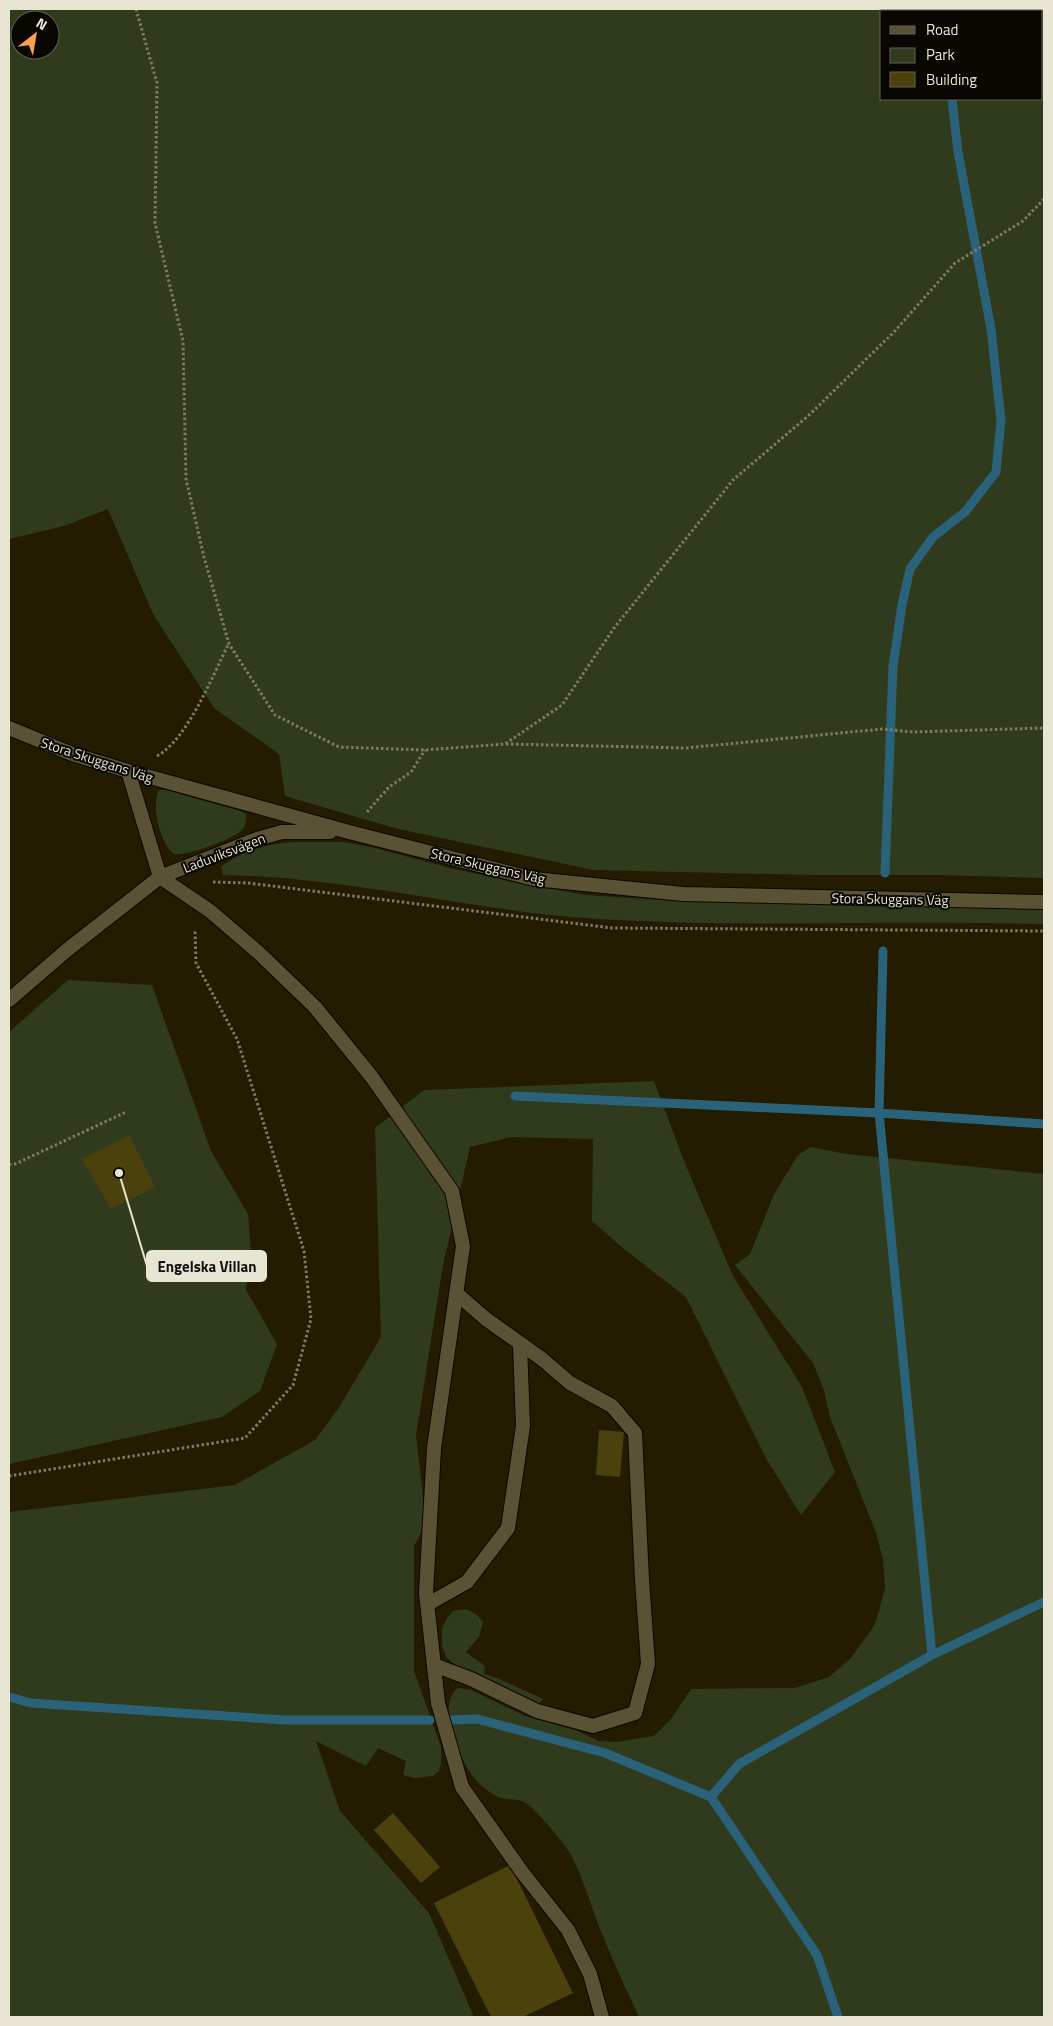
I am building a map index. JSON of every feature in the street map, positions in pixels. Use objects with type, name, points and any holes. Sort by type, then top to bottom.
[{"type":"street","name":"Stora Skuggans Väg","points":[[9,728],[72,754],[128,771],[349,832],[534,879],[683,894],[1044,902]]},
{"type":"street","points":[[128,771],[160,878],[210,911],[260,954],[315,1007],[380,1088],[452,1191],[462,1246],[434,1448],[426,1593],[438,1703],[462,1787],[522,1872],[568,1930],[590,1974],[602,2017]]},
{"type":"street","name":"Laduviksvägen","points":[[9,1000],[67,950],[160,878],[257,839],[282,832],[349,832]]},
{"type":"street","points":[[434,1665],[471,1679],[537,1711],[593,1726],[635,1713],[648,1664],[635,1433],[612,1406],[570,1384],[486,1319],[456,1293]]},
{"type":"street","points":[[428,1604],[467,1582],[508,1528],[523,1426],[520,1344]]},
{"type":"path","points":[[136,9],[157,83],[155,223],[183,341],[186,478],[204,557],[229,644],[276,714],[339,746],[425,750],[505,744],[686,748],[882,729],[913,732],[1044,728]]},
{"type":"path","points":[[505,744],[562,705],[614,628],[733,480],[808,416],[894,332],[955,263],[1023,221],[1044,198]]},
{"type":"path","points":[[128,771],[167,750],[185,727],[229,644]]},
{"type":"path","points":[[349,832],[389,787],[411,772],[425,750]]},
{"type":"path","points":[[206,882],[248,883],[612,928],[1044,931]]},
{"type":"path","points":[[9,1476],[245,1438],[292,1385],[311,1319],[304,1251],[237,1039],[196,963],[195,925]]},
{"type":"path","points":[[9,1165],[15,1164],[126,1112]]},
{"type":"green space","points":[[9,9],[1044,9],[1044,878],[594,870],[398,829],[285,796],[279,754],[214,708],[153,614],[108,509],[64,526],[9,539]]},
{"type":"green space","points":[[159,790],[166,790],[241,811],[246,814],[245,825],[238,833],[221,842],[188,853],[174,854],[165,842],[158,824],[156,805]]},
{"type":"green space","points":[[292,842],[343,842],[518,883],[586,895],[693,902],[1044,907],[1044,924],[709,923],[597,919],[503,909],[317,882],[223,875],[221,867],[246,852]]},
{"type":"green space","points":[[68,980],[152,985],[211,1151],[248,1214],[251,1253],[246,1290],[277,1344],[260,1391],[222,1417],[9,1464],[9,1032]]},
{"type":"green space","points":[[654,1081],[686,1166],[733,1276],[802,1387],[835,1472],[801,1515],[767,1460],[686,1297],[624,1249],[592,1221],[593,1139],[511,1137],[470,1147],[443,1265],[416,1435],[426,1523],[414,1546],[414,1671],[441,1747],[441,1764],[439,1771],[433,1776],[415,1778],[403,1775],[406,1761],[378,1748],[366,1766],[316,1741],[340,1811],[429,1913],[474,2017],[9,2017],[9,1512],[235,1485],[315,1440],[338,1409],[381,1337],[375,1128],[424,1090]]},
{"type":"green space","points":[[811,1147],[846,1154],[1044,1174],[1044,2017],[639,2017],[608,1949],[579,1873],[568,1850],[544,1820],[527,1804],[517,1800],[498,1797],[479,1783],[465,1764],[453,1735],[449,1707],[451,1696],[458,1688],[471,1690],[525,1716],[575,1730],[599,1741],[617,1742],[654,1736],[671,1719],[691,1689],[795,1688],[829,1677],[850,1659],[872,1629],[885,1588],[883,1559],[875,1530],[830,1417],[824,1390],[813,1363],[735,1265],[750,1254],[774,1194],[798,1155]]},
{"type":"green space","points":[[467,1609],[477,1615],[483,1622],[479,1637],[466,1652],[485,1666],[484,1674],[543,1699],[539,1704],[508,1691],[476,1672],[457,1666],[447,1658],[442,1646],[442,1629],[453,1611]]},
{"type":"building","points":[[129,1135],[155,1187],[111,1209],[82,1159]]},
{"type":"building","points":[[599,1430],[624,1432],[620,1477],[596,1475]]},
{"type":"building","points":[[393,1813],[440,1867],[421,1883],[374,1830]]},
{"type":"building","points":[[510,1865],[573,1993],[523,2017],[491,2017],[434,1903]]},
{"type":"waterway","points":[[885,873],[893,666],[902,605],[910,569],[933,537],[965,512],[996,472],[1001,420],[991,329],[958,152],[952,100]]},
{"type":"waterway","points":[[711,1797],[739,1764],[932,1655],[879,1113],[883,951]]},
{"type":"waterway","points":[[515,1096],[879,1113],[1044,1124]]},
{"type":"waterway","points":[[932,1655],[1044,1602]]},
{"type":"waterway","points":[[9,1697],[31,1703],[285,1720],[430,1720]]},
{"type":"waterway","points":[[452,1720],[477,1719],[605,1753],[711,1797],[817,1955],[838,2017]]},
{"type":"place","name":"Engelska Villan","points":[[119,1173]]}]
